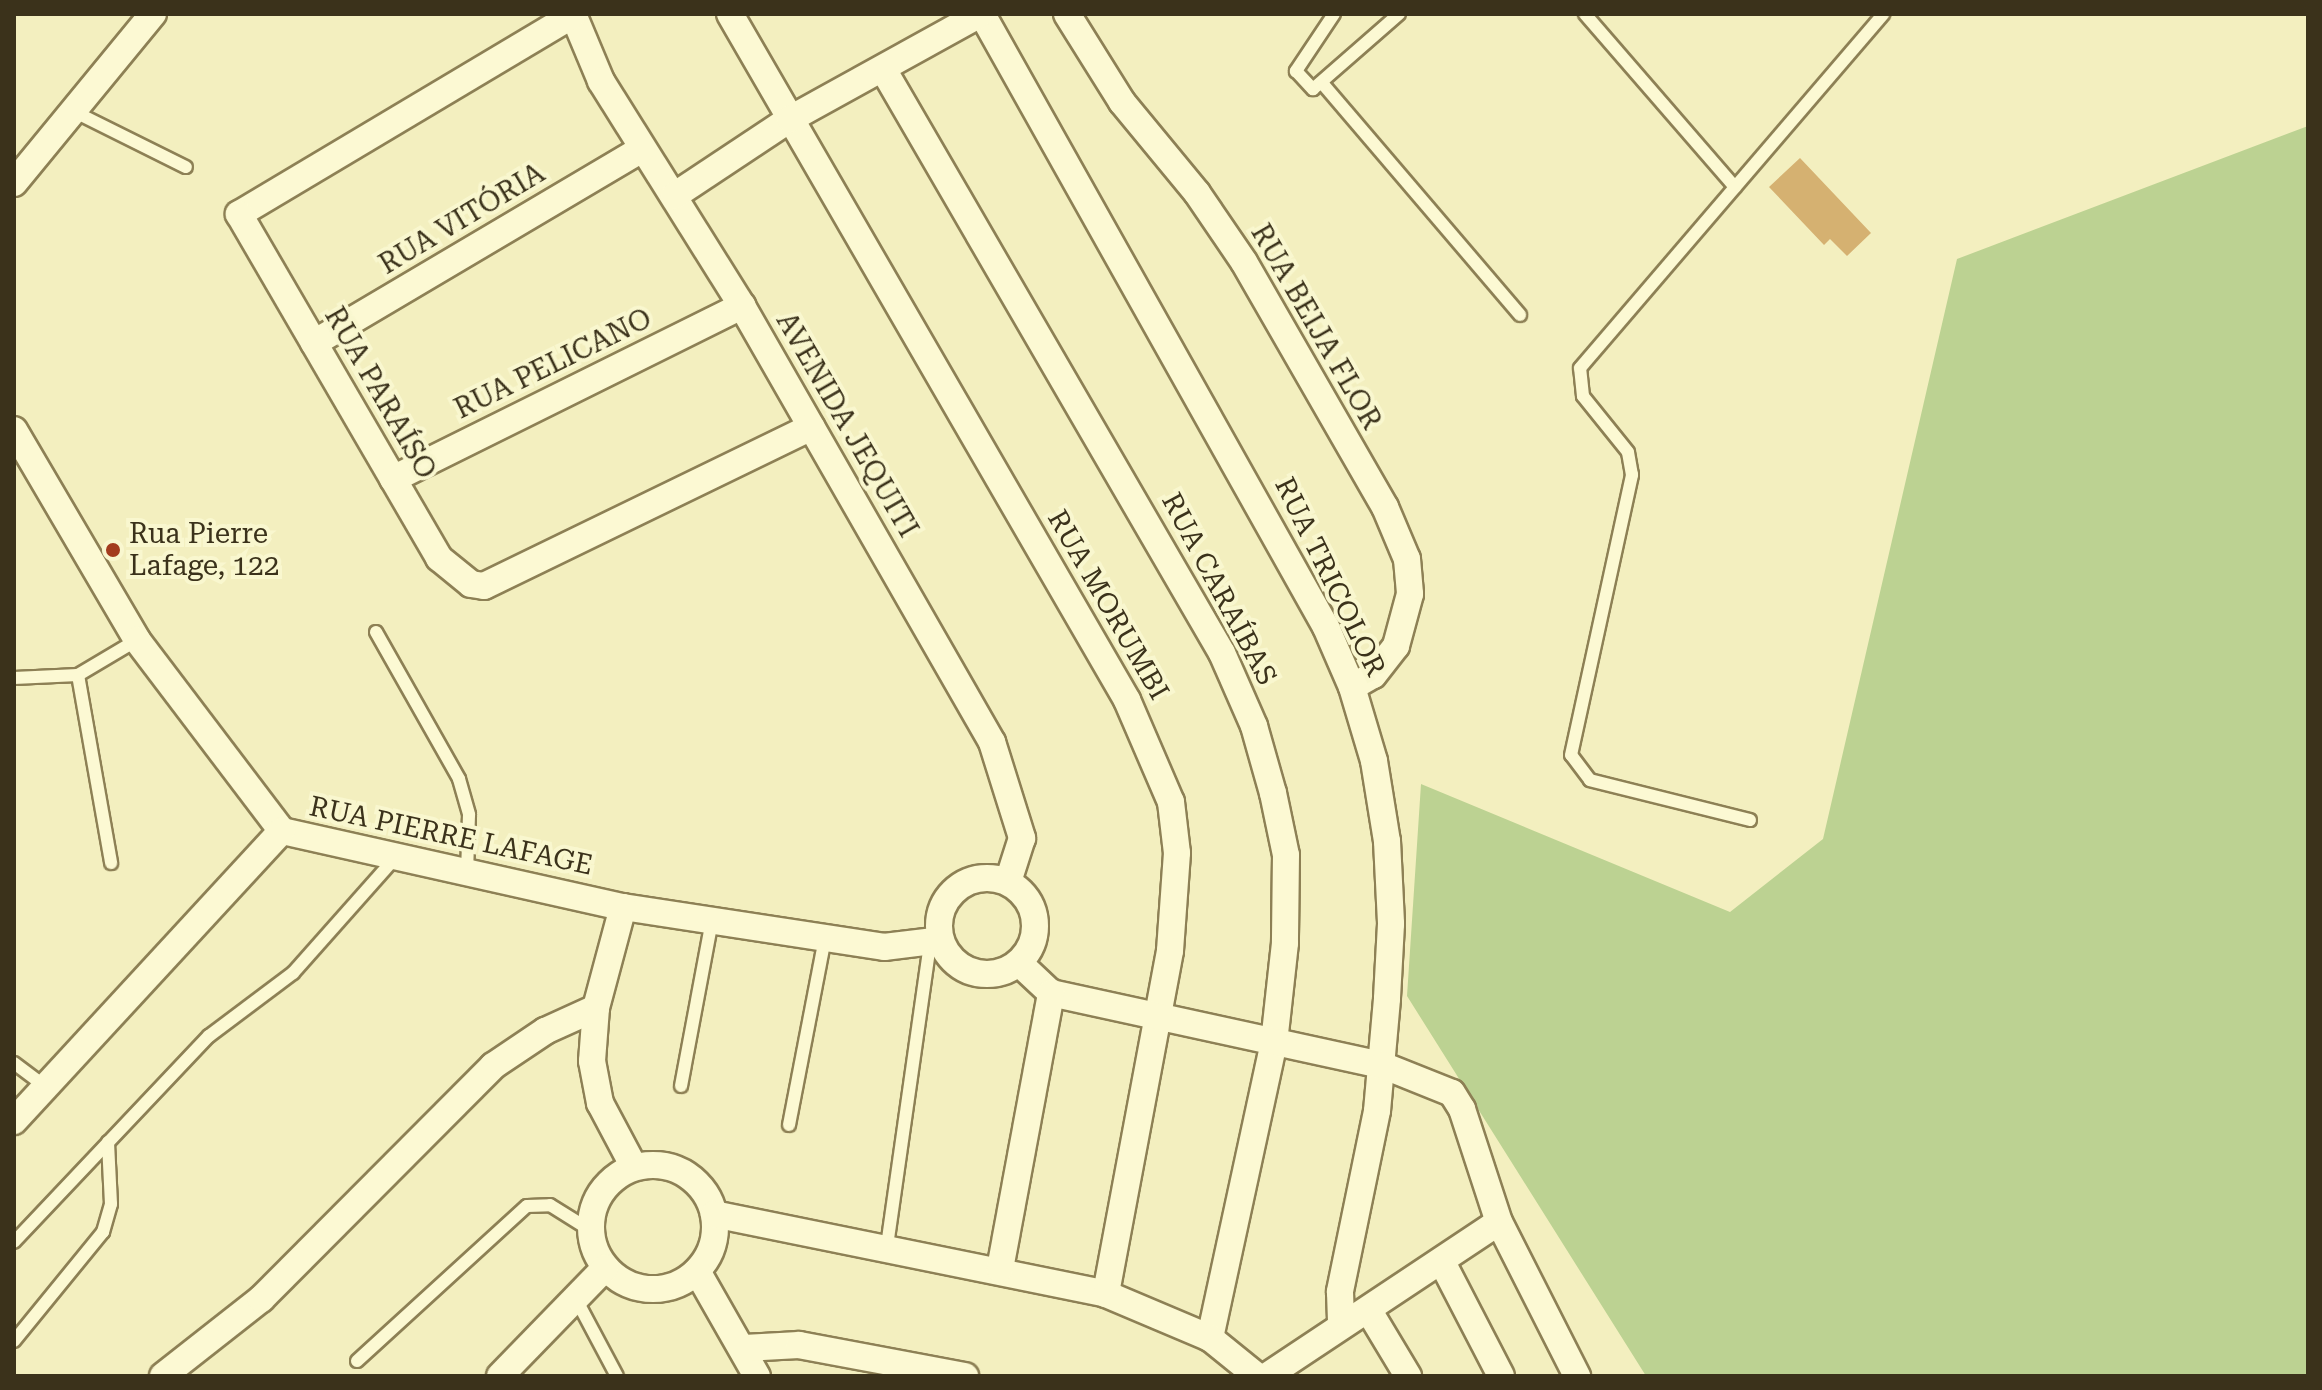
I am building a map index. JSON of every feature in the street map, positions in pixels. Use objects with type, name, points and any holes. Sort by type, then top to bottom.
[{"type":"street","points":[[14,183],[153,14]]},
{"type":"street","name":"RUA MORUMBI","points":[[730,14],[1127,700],[1157,761],[1171,802],[1177,853],[1176,902],[1160,1015],[1106,1294]]},
{"type":"street","points":[[674,196],[790,119],[981,14]]},
{"type":"street","name":"RUA TRICOLOR","points":[[981,14],[1155,326],[1257,499],[1352,687],[1374,761],[1387,841],[1391,924],[1382,1065],[1340,1292],[1341,1326]]},
{"type":"street","name":"RUA BEIJA FLOR","points":[[1067,14],[1122,102],[1179,168],[1244,262],[1385,507],[1407,559],[1410,594],[1390,655],[1373,675],[1352,687]]},
{"type":"street","name":"AVENIDA JEQUITI","points":[[573,15],[601,81],[742,306],[992,742],[1022,838],[1008,882]]},
{"type":"street","name":"RUA PARAÍSO","points":[[573,15],[239,214],[439,558],[456,576],[484,586],[811,427]]},
{"type":"street","name":"RUA CARAÍBAS","points":[[883,69],[1095,428],[1222,653],[1254,726],[1286,855],[1285,943],[1274,1042],[1210,1338]]},
{"type":"street","name":"RUA VITÓRIA","points":[[314,343],[642,149]]},
{"type":"street","name":"RUA PELICANO","points":[[393,479],[742,306]]},
{"type":"street","name":"RUA PIERRE LAFAGE","points":[[14,430],[137,640],[282,831],[623,907],[884,947],[936,942]]},
{"type":"street","points":[[14,1121],[282,831]]},
{"type":"street","points":[[977,878],[1008,882],[1031,903],[1036,919],[1029,950],[1019,963],[997,973],[973,973],[958,965],[936,942],[950,895],[977,878]]},
{"type":"street","points":[[623,907],[596,1008],[592,1061],[600,1103],[634,1167]]},
{"type":"street","points":[[1019,963],[1051,993],[1382,1065],[1444,1087],[1457,1099],[1499,1222],[1577,1376]]},
{"type":"street","points":[[1000,1269],[1051,993]]},
{"type":"street","points":[[163,1376],[261,1299],[493,1066],[545,1031],[596,1008]]},
{"type":"street","points":[[634,1167],[675,1168],[706,1194],[714,1214],[709,1254],[697,1271],[680,1284],[650,1289],[621,1282],[605,1268],[590,1230],[601,1191],[634,1167]]},
{"type":"street","points":[[714,1214],[1000,1269],[1106,1294],[1210,1338],[1257,1376]]},
{"type":"street","points":[[1267,1376],[1499,1222]]},
{"type":"street","points":[[1442,1262],[1501,1376]]},
{"type":"street","points":[[500,1376],[605,1268]]},
{"type":"street","points":[[697,1271],[744,1348],[757,1376]]},
{"type":"street","points":[[1369,1311],[1408,1376]]},
{"type":"street","points":[[744,1348],[799,1345],[965,1376]]},
{"type":"lane","points":[[1334,14],[1296,71],[1309,87],[1322,83],[1399,14]]},
{"type":"lane","points":[[1585,14],[1735,187]]},
{"type":"lane","points":[[1750,820],[1590,780],[1571,755],[1632,475],[1628,452],[1583,396],[1580,368],[1883,14]]},
{"type":"lane","points":[[1322,83],[1520,315]]},
{"type":"lane","points":[[73,111],[186,167]]},
{"type":"lane","points":[[376,632],[459,779],[469,815],[467,872]]},
{"type":"lane","points":[[14,678],[78,675],[137,640]]},
{"type":"lane","points":[[78,675],[111,863]]},
{"type":"lane","points":[[14,1242],[209,1036],[293,973],[395,858]]},
{"type":"lane","points":[[681,1086],[712,921]]},
{"type":"lane","points":[[789,1125],[825,938]]},
{"type":"lane","points":[[887,1246],[936,942]]},
{"type":"lane","points":[[14,1063],[46,1087]]},
{"type":"lane","points":[[14,1341],[103,1232],[111,1204],[108,1142]]},
{"type":"lane","points":[[357,1361],[534,1202],[550,1205],[590,1230]]},
{"type":"lane","points":[[576,1299],[617,1376]]},
{"type":"green space","points":[[2308,126],[2308,1376],[1646,1376],[1407,996],[1421,784],[1730,912],[1823,839],[1957,259]]},
{"type":"building","points":[[1800,158],[1871,233],[1847,256],[1830,239],[1824,245],[1769,187]]},
{"type":"place","name":"Rua Pierre Lafage, 122","points":[[113,550]]}]
